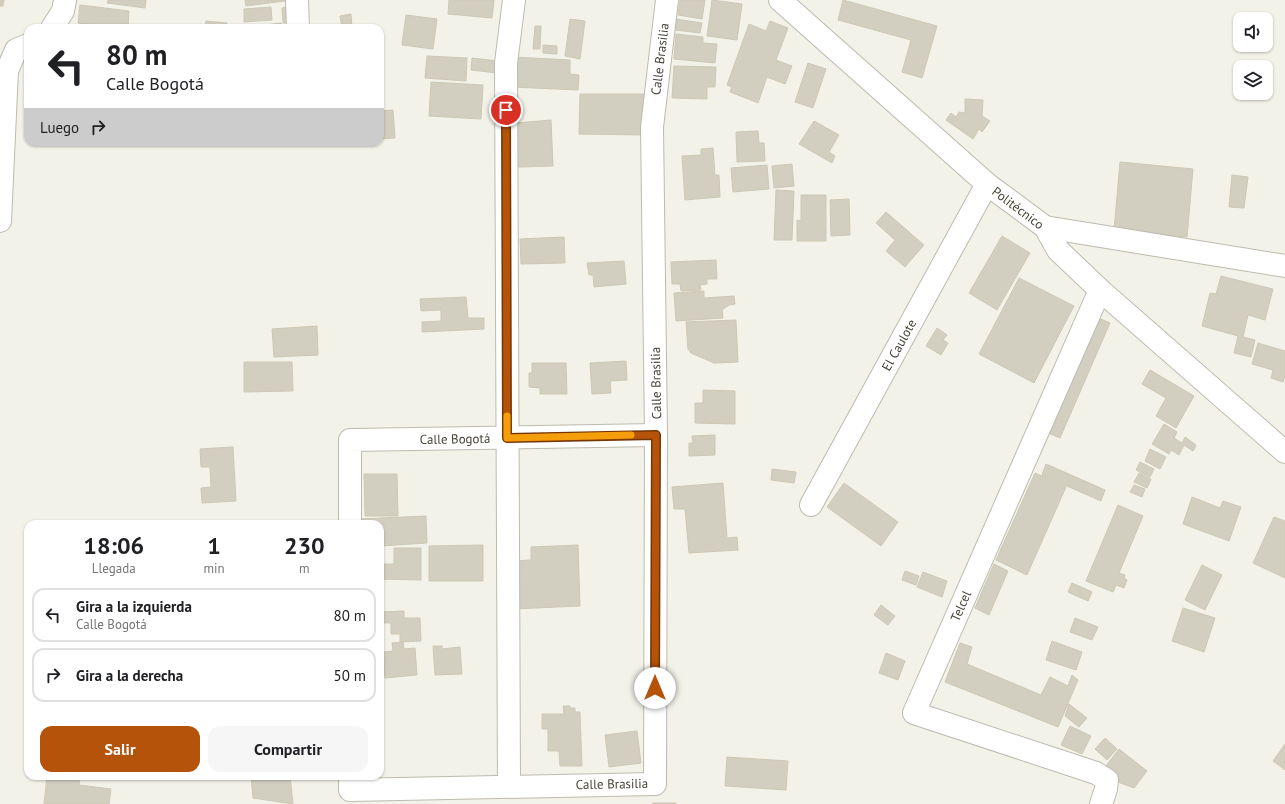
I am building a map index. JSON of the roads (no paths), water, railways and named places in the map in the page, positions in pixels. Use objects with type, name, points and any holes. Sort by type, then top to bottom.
[{"type":"street","points":[[55,24],[63,11],[65,0]]},
{"type":"street","points":[[298,0],[298,24]]},
{"type":"street","points":[[509,786],[506,63],[514,0]]},
{"type":"street","name":"Calle Brasilia","points":[[350,780],[350,790],[655,784],[656,435],[652,127],[667,0]]},
{"type":"street","name":"Politécnico","points":[[780,0],[987,184],[1045,227],[1058,250],[1100,290],[1285,452]]},
{"type":"street","points":[[0,221],[7,71],[16,50],[24,47]]},
{"type":"street","name":"El Caulote","points":[[811,505],[987,184]]},
{"type":"street","points":[[1045,227],[1285,266]]},
{"type":"street","name":"Telcel","points":[[1100,290],[914,713],[1096,773],[1107,780],[1106,790],[1101,804]]},
{"type":"street","name":"Calle Bogotá","points":[[350,520],[350,440],[656,435]]}]
